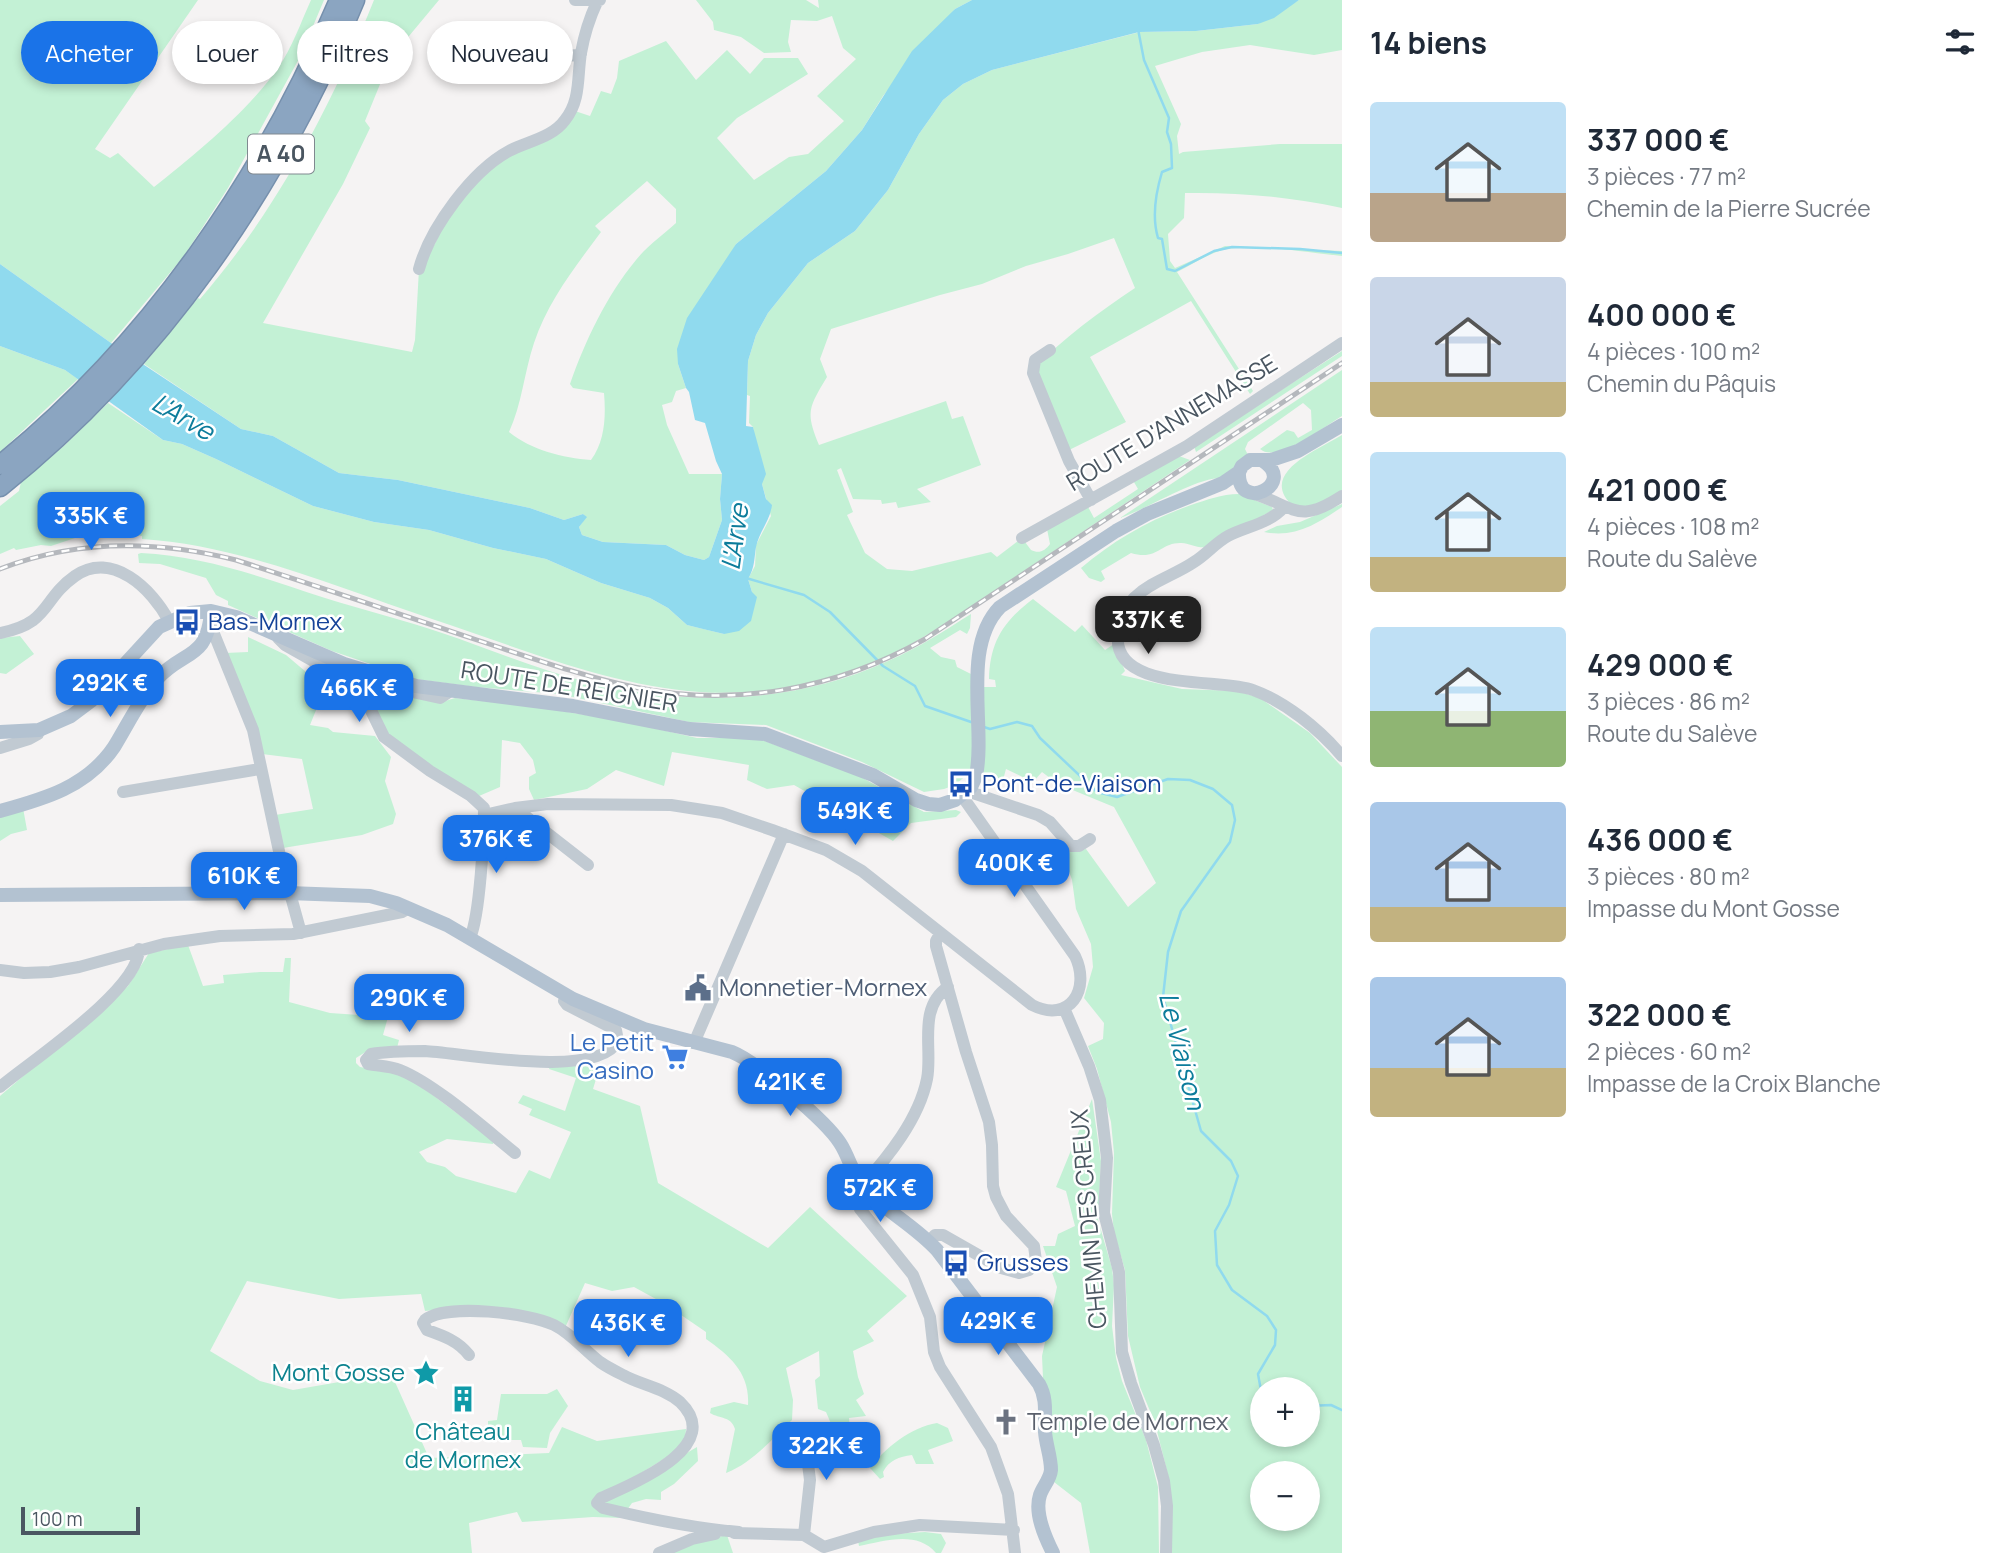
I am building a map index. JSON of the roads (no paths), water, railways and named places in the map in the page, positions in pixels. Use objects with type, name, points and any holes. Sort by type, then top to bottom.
[{"type":"highway","name":"A 40","points":[[180,292],[264,153],[300,86],[339,0]]},
{"type":"highway","name":"A 40","points":[[0,487],[6,467],[180,292],[240,222],[277,162],[313,94],[355,0]]},
{"type":"main road","points":[[968,789],[978,760],[980,647],[984,630],[1000,607],[1132,522],[1162,507],[1204,492],[1239,472],[1250,460],[1263,461],[1298,451],[1342,425]]},
{"type":"main road","points":[[1204,492],[1266,490],[1273,478],[1298,451]]},
{"type":"main road","points":[[1263,461],[1270,467],[1273,478]]},
{"type":"main road","points":[[1239,472],[1240,482],[1251,492]]},
{"type":"main road","name":"ROUTE DE REIGNIER","points":[[1,742],[60,722],[81,709],[149,636],[169,621],[196,611],[210,618],[236,617],[325,656],[416,687],[573,706],[702,731],[765,734],[873,775],[923,803],[946,804],[968,789]]},
{"type":"main road","points":[[0,811],[62,791],[99,766],[152,685],[164,672],[200,647],[207,635],[210,618]]},
{"type":"main road","points":[[0,895],[200,894],[241,888],[262,888],[289,893],[359,894],[409,908],[447,925],[566,996],[638,1027],[737,1054],[768,1076],[834,1134],[861,1184],[929,1241],[1042,1389],[1046,1401],[1045,1432],[1051,1469],[1040,1495],[1039,1508],[1043,1528],[1053,1553]]},
{"type":"street","points":[[419,268],[434,233],[475,179],[500,157],[551,133],[572,110],[579,87],[580,54],[599,1],[575,0]]},
{"type":"street","points":[[573,56],[580,54]]},
{"type":"street","name":"ROUTE D'ANNEMASSE","points":[[1022,538],[1187,446],[1342,343]]},
{"type":"street","points":[[1050,350],[1035,360],[1033,373],[1069,461],[1091,500]]},
{"type":"street","points":[[1273,478],[1284,507]]},
{"type":"street","points":[[1251,492],[1299,512],[1311,512],[1342,496]]},
{"type":"street","points":[[1284,507],[1273,518],[1228,536],[1196,561],[1153,584],[1134,598],[1126,607],[1120,622],[1119,648],[1127,661],[1146,673],[1191,683],[1242,687],[1257,692],[1302,719],[1342,755]]},
{"type":"street","points":[[0,633],[30,624],[73,577],[98,568],[114,569],[136,581],[156,601],[169,621]]},
{"type":"street","points":[[210,618],[253,730],[289,893],[301,933]]},
{"type":"street","points":[[270,631],[285,645],[361,690],[384,737],[480,803],[484,815],[475,917],[470,938]]},
{"type":"street","points":[[361,690],[380,685],[440,698],[449,692]]},
{"type":"street","points":[[123,792],[260,769]]},
{"type":"street","points":[[484,815],[514,808],[560,803],[691,807],[722,813],[826,850],[862,871],[1032,1005],[1049,1010],[1064,1007],[1074,1000],[1081,986],[1082,970],[968,789]]},
{"type":"street","points":[[968,789],[1046,819],[1071,845],[1079,846],[1090,839]]},
{"type":"street","points":[[514,808],[588,865]]},
{"type":"street","points":[[694,1043],[784,834]]},
{"type":"street","points":[[0,970],[50,972],[79,967],[139,949],[220,936],[301,933],[402,912],[409,908]]},
{"type":"street","points":[[929,1241],[935,1235],[943,1235],[1012,1272],[1029,1270],[1036,1261],[1034,1245],[1006,1216],[997,1202],[993,1186],[989,1122],[965,1052],[936,946],[940,934]]},
{"type":"street","points":[[0,1087],[52,1049],[122,985],[133,970],[139,949]]},
{"type":"street","points":[[948,988],[940,993],[932,1008],[928,1032],[927,1079],[917,1108],[881,1165],[861,1184],[856,1196],[860,1209],[914,1275],[930,1317],[934,1352],[940,1367],[988,1441],[1008,1494],[1015,1553]]},
{"type":"street","points":[[515,1153],[468,1115],[412,1076],[392,1068],[368,1064],[366,1060],[371,1054],[384,1052],[427,1051],[548,1063],[599,1055],[613,1048],[618,1041],[616,1030],[567,1005],[564,1001],[566,996]]},
{"type":"street","name":"CHEMIN DES CREUX","points":[[1064,1007],[1100,1100],[1107,1158],[1104,1213],[1119,1272],[1122,1352],[1164,1481],[1167,1506],[1166,1553]]},
{"type":"street","points":[[469,1355],[462,1346],[449,1338],[427,1330],[423,1324],[425,1320],[440,1314],[483,1311],[505,1313],[555,1325],[573,1337],[600,1362],[626,1377],[672,1396],[682,1404],[690,1420],[691,1436],[681,1454],[660,1469],[601,1499],[597,1503],[603,1508],[691,1528],[804,1535],[824,1550],[874,1532],[920,1525],[1014,1530]]},
{"type":"street","points":[[804,1432],[810,1480],[804,1535]]},
{"type":"street","points":[[659,1553],[692,1539],[739,1532]]},
{"type":"water","name":"L'Arve","points":[[972,0],[1299,0],[1274,18],[1258,24],[1196,31],[1139,32],[992,70],[963,84],[943,100],[919,134],[888,190],[855,231],[808,263],[768,313],[756,335],[748,361],[746,426],[753,427],[766,474],[762,484],[766,499],[772,505],[757,542],[748,579],[752,592],[757,597],[751,621],[739,631],[724,634],[687,625],[668,608],[650,598],[601,583],[546,559],[429,530],[374,522],[313,506],[182,444],[163,440],[65,370],[0,346],[0,264],[111,343],[241,429],[273,436],[339,473],[398,480],[530,508],[564,520],[583,514],[587,517],[579,527],[582,535],[603,542],[666,545],[685,555],[704,560],[709,557],[722,520],[722,474],[705,423],[695,420],[689,392],[678,364],[677,349],[687,318],[736,244],[826,171],[862,130],[912,51],[955,9]]},
{"type":"waterway","points":[[1138,29],[1144,60],[1169,118],[1167,132],[1171,144],[1172,168],[1162,172],[1155,214],[1156,230],[1158,238],[1162,239],[1167,269],[1175,271],[1214,251],[1232,247],[1342,253]]},
{"type":"waterway","name":"Le Viaison","points":[[746,578],[804,595],[830,612],[883,666],[915,686],[925,706],[971,722]]},
{"type":"waterway","name":"Le Viaison","points":[[984,727],[990,729],[1017,722],[1032,726],[1040,738],[1097,792],[1117,797],[1168,779],[1190,780],[1213,789],[1232,805],[1235,820],[1230,842],[1181,911],[1168,952],[1163,997],[1201,1131],[1231,1161],[1238,1176],[1229,1205],[1215,1231],[1217,1265],[1232,1290],[1267,1316],[1276,1330],[1275,1345],[1259,1377]]},
{"type":"waterway","name":"Le Viaison","points":[[1320,1405],[1331,1405],[1342,1410]]},
{"type":"railway","points":[[0,569],[29,559],[87,548],[146,546],[206,553],[236,560],[614,683],[672,693],[709,695],[784,690],[856,671],[925,639],[1342,363]]},
{"type":"place","name":"Bas-Mornex","points":[[187,622]]},
{"type":"place","name":"Pont-de-Viaison","points":[[961,784]]},
{"type":"place","name":"Monnetier-Mornex","points":[[698,988]]},
{"type":"place","name":"Le Petit Casino","points":[[675,1057]]},
{"type":"place","name":"Grusses","points":[[956,1263]]},
{"type":"place","name":"Mont Gosse","points":[[426,1373]]},
{"type":"place","name":"Château de Mornex","points":[[463,1399]]},
{"type":"place","name":"Temple de Mornex","points":[[1006,1422]]}]
